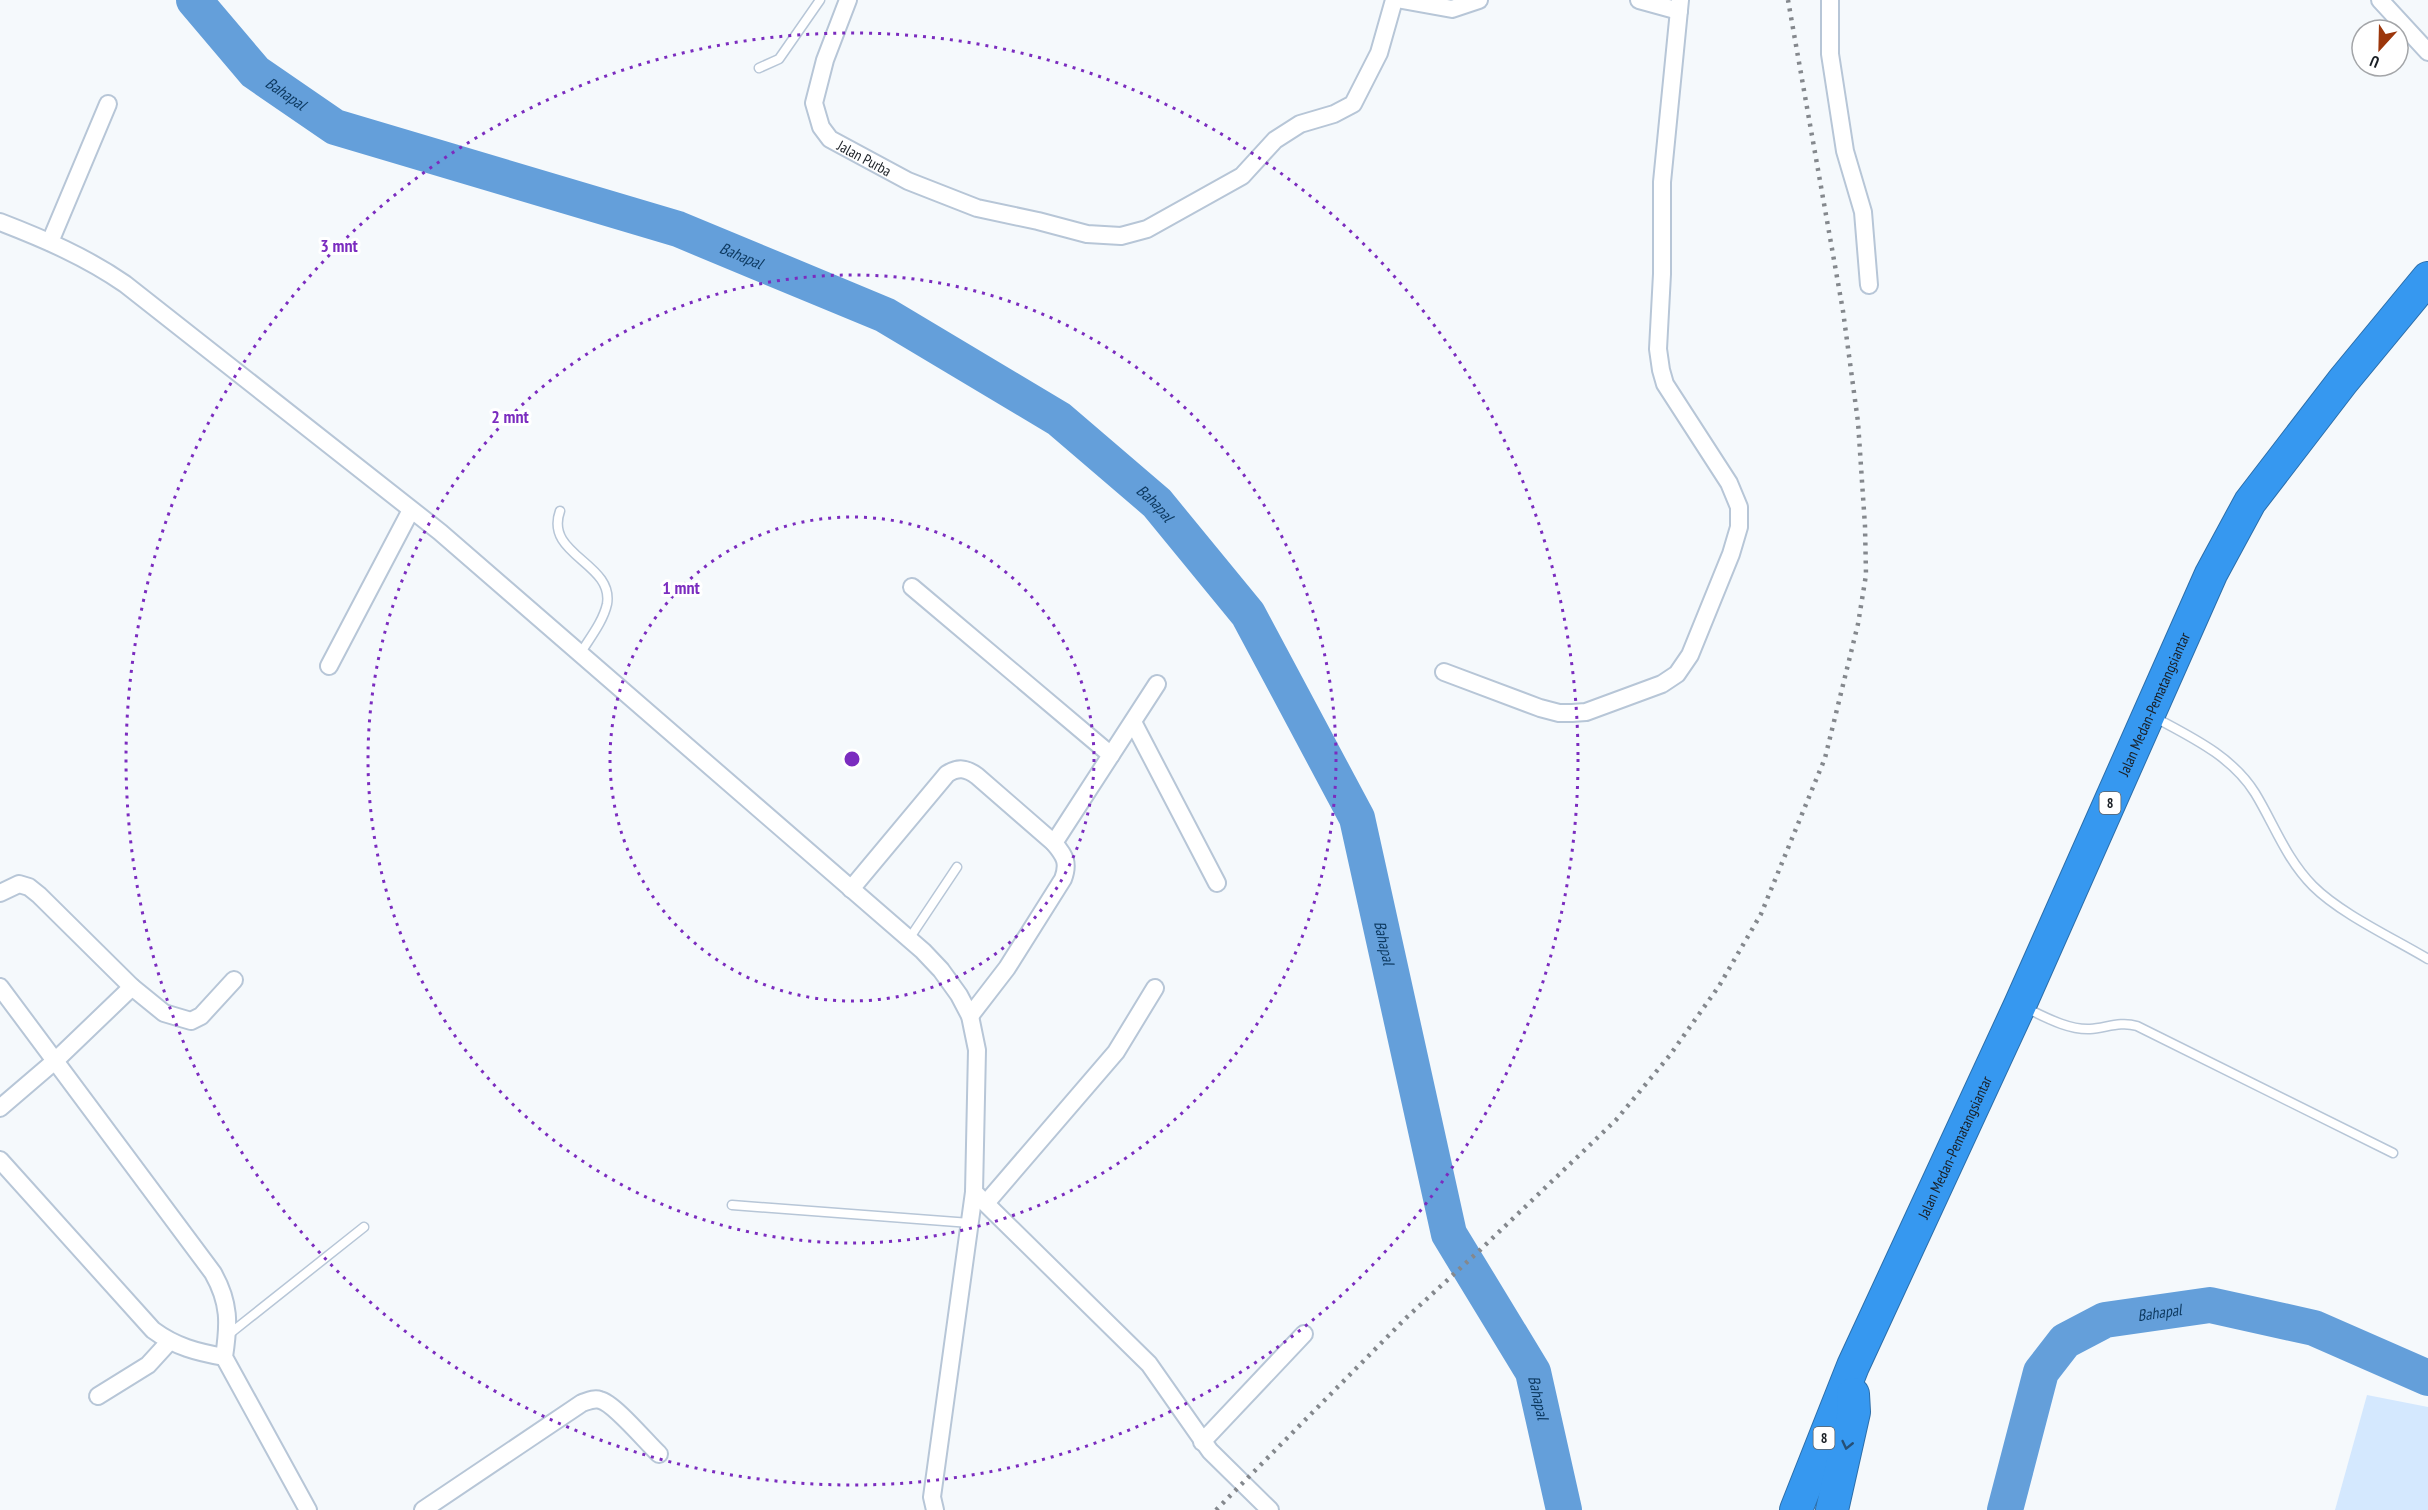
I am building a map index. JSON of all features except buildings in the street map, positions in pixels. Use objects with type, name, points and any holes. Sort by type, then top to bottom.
[{"type":"highway","name":"Jalan Medan-Pematangsiantar","points":[[1853,1366],[2020,1005],[2211,574],[2250,502],[2343,381],[2428,278]]},
{"type":"highway","name":"8","points":[[1796,1510],[1853,1366]]},
{"type":"highway","name":"8","points":[[1832,1510],[1854,1412],[1853,1366]]},
{"type":"street","name":"Jalan Purba","points":[[845,1],[825,60],[814,103],[820,127],[830,139],[908,181],[977,208],[1038,220],[1087,234],[1121,236],[1148,229],[1242,176],[1275,140],[1300,124],[1335,114],[1353,104],[1379,53],[1394,0]]},
{"type":"street","points":[[1402,0],[1452,9],[1479,0]]},
{"type":"street","points":[[1444,672],[1482,688],[1559,713],[1586,712],[1662,684],[1677,674],[1690,655],[1731,554],[1739,527],[1739,507],[1730,483],[1665,384],[1660,370],[1658,349],[1662,274],[1662,182],[1680,6],[1639,0]]},
{"type":"street","points":[[1830,0],[1830,54],[1845,151],[1863,212],[1869,285]]},
{"type":"street","points":[[2380,0],[2428,52]]},
{"type":"street","points":[[50,242],[108,104]]},
{"type":"street","points":[[0,222],[50,242],[100,266],[150,302],[440,532],[909,939],[941,970],[959,995],[970,1016],[977,1050],[980,1197],[1149,1364],[1202,1442],[1270,1510]]},
{"type":"street","points":[[329,666],[411,510]]},
{"type":"street","points":[[912,586],[1112,755]]},
{"type":"street","points":[[1054,843],[1157,684]]},
{"type":"street","points":[[1132,722],[1217,883]]},
{"type":"street","points":[[851,889],[947,774],[954,769],[963,769],[977,776],[1054,843],[1063,854],[1067,864],[1063,879],[1007,968],[970,1016]]},
{"type":"street","points":[[0,893],[19,884],[39,895],[132,987],[164,1013],[191,1021],[201,1016],[234,980]]},
{"type":"street","points":[[0,987],[213,1273],[224,1292],[228,1312],[228,1335],[224,1357],[308,1510]]},
{"type":"street","points":[[0,1108],[56,1060],[132,987]]},
{"type":"street","points":[[935,1510],[932,1497],[970,1222],[980,1197],[1116,1052],[1155,988]]},
{"type":"street","points":[[0,1160],[153,1330],[169,1342],[192,1351],[224,1357]]},
{"type":"street","points":[[1202,1442],[1304,1334]]},
{"type":"street","points":[[98,1396],[148,1365],[169,1342]]},
{"type":"street","points":[[423,1510],[582,1403],[593,1399],[602,1400],[612,1406],[658,1454]]},
{"type":"lane","points":[[759,68],[779,59],[820,0]]},
{"type":"lane","points":[[560,511],[557,527],[560,538],[603,580],[607,591],[602,618],[579,654]]},
{"type":"lane","points":[[2150,715],[2200,742],[2229,762],[2254,792],[2286,851],[2313,886],[2341,908],[2428,959]]},
{"type":"lane","points":[[909,939],[957,867]]},
{"type":"lane","points":[[2020,1005],[2071,1027],[2088,1029],[2125,1023],[2137,1026],[2393,1153]]},
{"type":"lane","points":[[732,1205],[970,1222]]},
{"type":"lane","points":[[228,1335],[364,1227]]},
{"type":"shaded area","points":[[2367,1395],[2428,1407],[2428,1510],[2335,1510]]},
{"type":"waterway","name":"Bahapal","points":[[194,0],[255,72],[335,127],[678,229],[885,315],[1059,419],[1157,503],[1248,614],[1357,818],[1449,1234],[1533,1372],[1564,1510]]},
{"type":"waterway","name":"Bahapal","points":[[2005,1510],[2041,1372],[2065,1341],[2105,1320],[2210,1305],[2314,1328],[2428,1378]]},
{"type":"railway","points":[[1216,1510],[1406,1318],[1616,1120],[1670,1055],[1719,986],[1761,914],[1825,758],[1858,624],[1866,575],[1865,526],[1858,422],[1843,311],[1788,0]]}]
